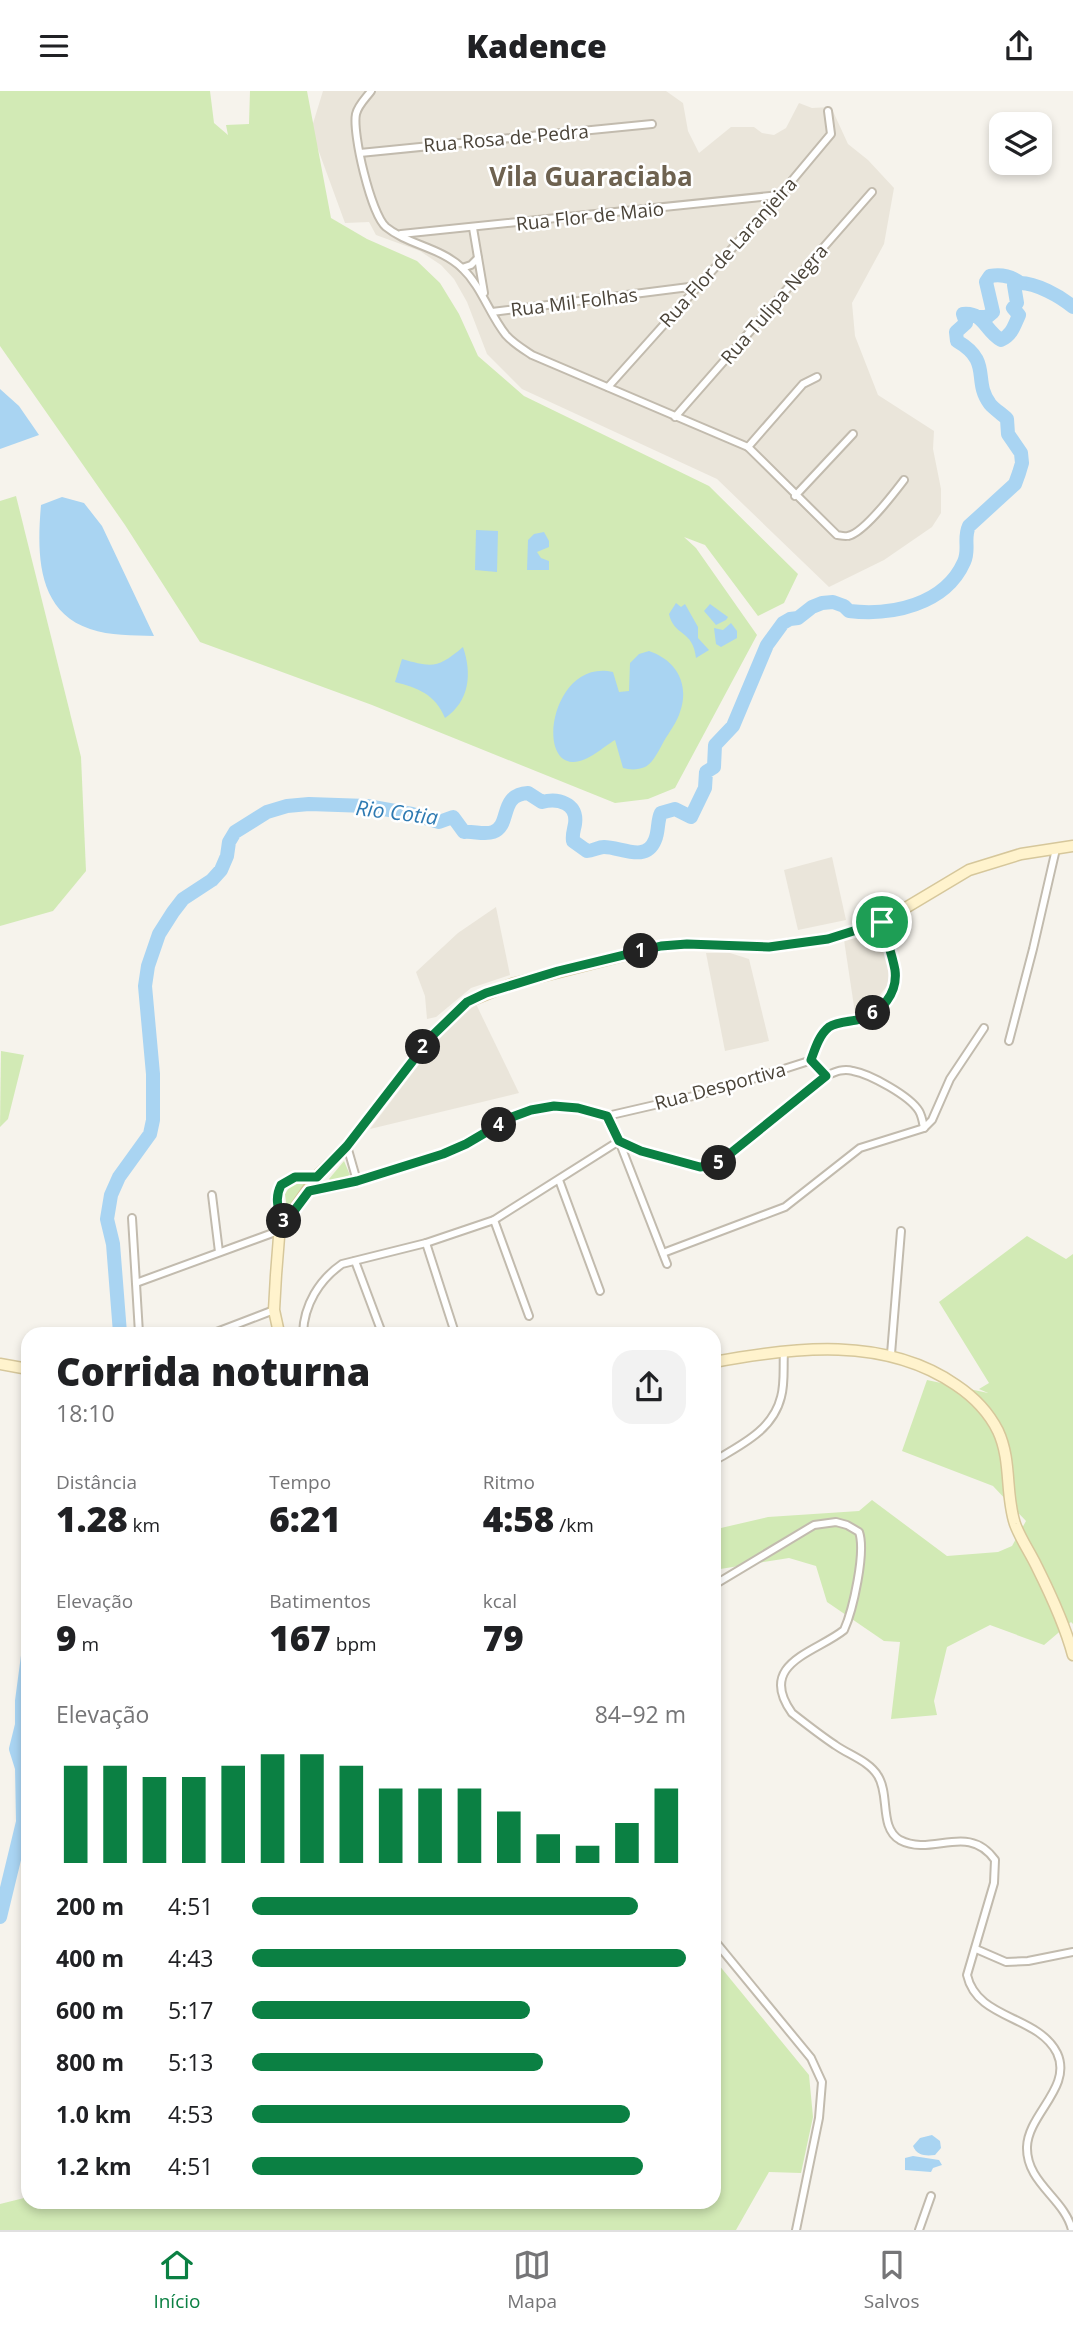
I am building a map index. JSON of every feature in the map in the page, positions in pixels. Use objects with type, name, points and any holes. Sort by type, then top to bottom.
[{"type":"street","points":[[371,91],[356,116],[360,153],[381,222],[399,235],[441,252],[462,268],[484,295],[506,335],[516,344],[532,355],[748,447],[833,533],[848,536],[865,524],[904,480]]},
{"type":"street","name":"Rua Flor de Laranjeira","points":[[608,387],[831,134],[828,111]]},
{"type":"street","name":"Rua Rosa de Pedra","points":[[360,153],[652,124]]},
{"type":"street","name":"Rua Tulipa Negra","points":[[675,417],[872,192]]},
{"type":"street","name":"Rua Flor de Maio","points":[[399,235],[780,195]]},
{"type":"street","points":[[472,228],[484,295]]},
{"type":"street","points":[[462,268],[471,265],[478,258]]},
{"type":"street","name":"Rua Mil Folhas","points":[[492,312],[697,286]]},
{"type":"street","points":[[748,447],[803,384],[817,377]]},
{"type":"street","points":[[796,496],[853,434]]},
{"type":"street","points":[[136,1283],[283,1226],[317,1177],[347,1146],[432,1036],[467,1002],[486,993],[558,971],[661,946],[687,944],[769,947],[828,939],[882,922],[969,870],[1021,854],[1073,846]]},
{"type":"street","points":[[1009,1041],[1056,849]]},
{"type":"street","points":[[811,1060],[821,1037],[831,1026],[869,1016],[893,993],[895,970],[882,922]]},
{"type":"street","points":[[663,1253],[785,1207],[860,1148],[924,1128],[932,1120],[950,1079],[984,1028]]},
{"type":"street","name":"Rua Desportiva","points":[[607,1116],[715,1091],[811,1060],[826,1076]]},
{"type":"street","points":[[619,1141],[641,1151],[700,1167],[716,1165],[826,1076],[839,1070],[852,1070],[869,1077],[909,1099],[919,1112],[924,1128]]},
{"type":"street","points":[[309,1191],[357,1181],[443,1154],[512,1117],[531,1110],[554,1106],[578,1108],[607,1116],[667,1263]]},
{"type":"street","points":[[304,1327],[307,1306],[332,1272],[342,1264],[426,1243],[494,1220],[619,1141]]},
{"type":"street","points":[[347,1146],[357,1181]]},
{"type":"street","points":[[278,1327],[274,1310],[283,1226],[277,1197],[281,1185],[295,1177],[317,1177]]},
{"type":"street","points":[[559,1180],[600,1291]]},
{"type":"street","points":[[212,1195],[219,1252]]},
{"type":"street","points":[[132,1218],[139,1327]]},
{"type":"street","points":[[494,1220],[529,1316]]},
{"type":"street","points":[[891,1355],[901,1231]]},
{"type":"street","points":[[426,1243],[453,1327]]},
{"type":"street","points":[[355,1261],[380,1327]]},
{"type":"street","points":[[230,1327],[274,1310]]},
{"type":"street","points":[[721,1361],[784,1352],[852,1350],[891,1355],[919,1364],[970,1394],[986,1410],[997,1430],[1006,1454],[1012,1513],[1016,1526],[1037,1567],[1073,1655]]},
{"type":"street","points":[[721,1457],[754,1436],[775,1415],[782,1395],[784,1352]]},
{"type":"street","points":[[0,1364],[21,1368]]},
{"type":"street","points":[[721,1581],[803,1529],[814,1525],[836,1522],[859,1532],[861,1548],[855,1594],[844,1630],[810,1648],[792,1663],[784,1674],[782,1693],[785,1703],[792,1713],[873,1769],[882,1785],[888,1826],[898,1839],[918,1844],[968,1842],[989,1853],[995,1860],[995,1883],[967,1975],[974,1993],[1005,2015],[1039,2031],[1051,2043],[1059,2057],[1061,2078],[1029,2133],[1028,2157],[1036,2178],[1067,2215],[1072,2230]]},
{"type":"street","points":[[721,1949],[810,2058],[822,2082],[819,2118],[796,2230]]},
{"type":"street","points":[[976,1949],[1006,1962],[1028,1961],[1073,1952]]},
{"type":"street","points":[[919,2230],[931,2196]]},
{"type":"shaded area","points":[[323,91],[666,91],[683,103],[688,131],[699,153],[731,127],[754,127],[762,133],[774,135],[786,128],[799,103],[812,108],[831,107],[848,144],[868,160],[894,188],[884,244],[852,303],[855,336],[878,395],[934,431],[933,449],[941,489],[941,513],[932,527],[884,560],[829,587],[717,479],[522,389],[487,354],[467,302],[454,279],[441,265],[420,251],[376,235],[369,222],[345,223],[311,130]]},
{"type":"shaded area","points":[[832,857],[846,920],[798,930],[784,870]]},
{"type":"shaded area","points":[[496,907],[510,975],[471,988],[436,1017],[427,1019],[425,996],[416,972],[458,933]]},
{"type":"shaded area","points":[[881,934],[891,981],[871,1006],[855,1013],[844,940]]},
{"type":"shaded area","points":[[706,953],[730,953],[749,959],[769,1041],[725,1051]]},
{"type":"shaded area","points":[[476,1004],[519,1093],[370,1129],[429,1051],[452,1024]]},
{"type":"green space","points":[[0,91],[210,91],[214,123],[228,135],[226,125],[249,124],[250,91],[307,91],[331,218],[367,239],[417,261],[440,283],[459,314],[478,356],[524,396],[709,486],[798,574],[784,603],[758,616],[705,545],[684,537],[696,548],[757,635],[675,788],[648,799],[615,803],[372,705],[200,642],[125,525],[0,346]]},
{"type":"green space","points":[[16,496],[81,757],[86,871],[53,911],[0,926],[0,501]]},
{"type":"green space","points":[[1,1051],[24,1055],[8,1119],[0,1127]]},
{"type":"green space","points":[[344,1161],[350,1175],[332,1182],[329,1179]]},
{"type":"green space","points":[[292,1183],[306,1183],[287,1209],[285,1194]]},
{"type":"green space","points":[[1027,1236],[1066,1259],[1073,1254],[1073,1624],[1071,1622],[1044,1645],[990,1625],[947,1647],[934,1701],[937,1715],[891,1719],[900,1642],[884,1641],[827,1602],[816,1566],[789,1558],[721,1569],[721,1528],[768,1517],[859,1511],[872,1500],[947,1556],[998,1552],[1012,1546],[1026,1521],[993,1486],[902,1451],[927,1380],[988,1393],[979,1389],[989,1383],[939,1302]]},
{"type":"green space","points":[[721,1968],[809,2075],[813,2117],[801,2173],[769,2172],[736,2230],[0,2230],[0,2204],[21,2199],[21,2209],[721,2209]]},
{"type":"water","points":[[0,389],[19,406],[39,435],[0,449]]},
{"type":"water","points":[[62,497],[84,503],[102,526],[154,636],[122,635],[90,629],[72,620],[59,609],[44,578],[39,542],[41,505]]},
{"type":"water","points":[[476,530],[498,531],[497,572],[475,570]]},
{"type":"water","points":[[544,532],[549,547],[537,552],[541,558],[549,561],[549,570],[527,570],[528,540],[534,534]]},
{"type":"water","points":[[676,603],[681,607],[685,604],[698,627],[698,638],[709,650],[696,658],[691,642],[671,621],[669,614]]},
{"type":"water","points":[[710,604],[728,617],[726,620],[716,625],[704,611]]},
{"type":"water","points":[[731,623],[737,631],[737,638],[721,647],[716,644],[714,628],[723,630]]},
{"type":"water","points":[[463,647],[468,667],[467,686],[460,703],[445,718],[436,703],[425,693],[395,682],[402,659],[435,664]]},
{"type":"water","points":[[649,651],[667,660],[673,667],[682,683],[683,692],[683,702],[677,719],[651,762],[640,769],[623,768],[615,740],[578,762],[561,757],[555,745],[553,729],[565,694],[577,680],[593,672],[613,672],[619,692],[629,691],[630,663],[639,654]]},
{"type":"water","points":[[932,2135],[940,2141],[941,2148],[935,2155],[919,2154],[913,2146],[920,2138]]},
{"type":"water","points":[[913,2156],[939,2160],[942,2165],[933,2168],[931,2172],[905,2170],[905,2158]]},
{"type":"waterway","name":"Rio Cotia","points":[[978,317],[987,317],[993,312],[986,282],[994,275],[1006,276],[1040,288],[1073,307]]},
{"type":"waterway","name":"Rio Cotia","points":[[120,1327],[113,1244],[107,1219],[111,1195],[119,1177],[150,1134],[153,1120],[153,1074],[145,986],[148,966],[159,934],[173,912],[183,899],[212,880],[221,870],[229,842],[235,832],[267,812],[287,806],[309,804],[367,806],[439,822],[453,817],[464,832],[490,833],[499,828],[513,799],[528,793],[542,802],[560,802],[570,807],[575,817],[573,841],[587,851],[604,847],[632,852],[646,851],[655,840],[661,813],[675,809],[691,817],[705,788],[706,772],[714,767],[715,745],[733,726],[767,645],[783,623],[798,618],[822,603],[833,602],[849,611],[865,612],[915,605],[944,589],[955,577],[966,557],[969,526],[1015,484],[1022,463],[1021,453],[1008,434],[1007,419],[990,404],[982,387],[979,364],[975,356],[957,341],[956,332],[966,323],[963,314],[970,314],[980,319],[1001,340],[1008,336],[1019,315],[1013,308],[1017,303],[1014,285],[1020,283]]},
{"type":"waterway","name":"Rio Cotia","points":[[21,1729],[16,1749],[21,1765]]},
{"type":"waterway","name":"Rio Cotia","points":[[0,1917],[21,1830]]},
{"type":"district","name":"Vila Guaraciaba","points":[[591,176]]},
{"type":"route","points":[[882,922],[895,970],[893,993],[869,1016],[835,1024],[826,1030],[811,1060],[826,1076],[716,1165],[700,1167],[641,1151],[619,1141],[607,1116],[578,1108],[554,1106],[512,1117],[443,1154],[357,1181],[309,1191],[298,1202],[285,1223],[278,1210],[277,1197],[281,1185],[295,1177],[317,1177],[347,1146],[379,1101],[432,1036],[467,1002],[512,984],[661,946],[793,945],[828,939],[882,922]]}]
